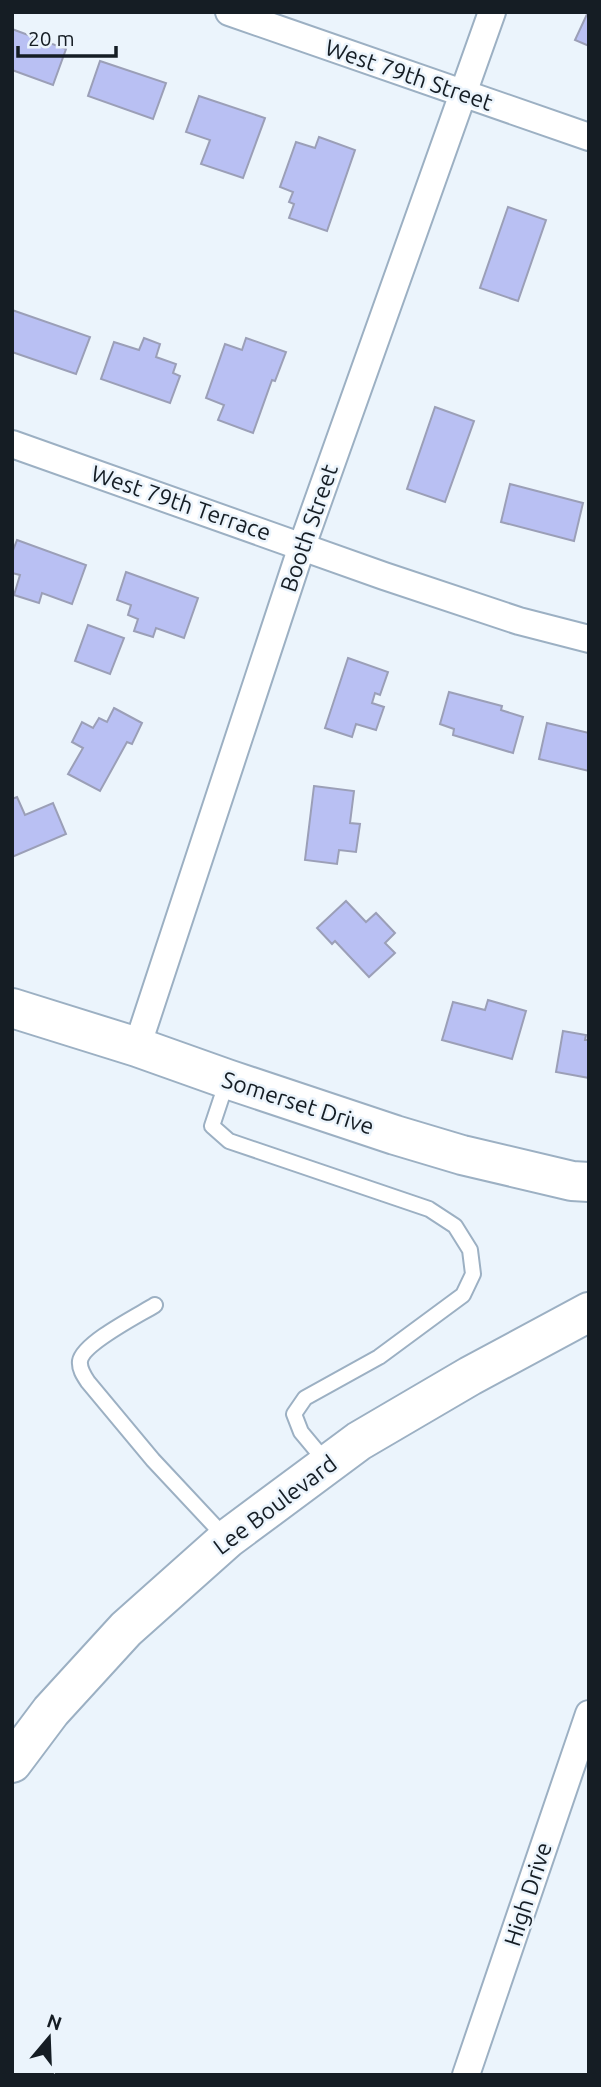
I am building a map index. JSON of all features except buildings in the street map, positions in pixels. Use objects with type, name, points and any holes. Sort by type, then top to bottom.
[{"type":"street","name":"West 79th Street","points":[[229,12],[589,137]]},
{"type":"street","name":"Booth Street","points":[[137,1047],[302,546],[492,12]]},
{"type":"street","name":"West 79th Terrace","points":[[12,444],[519,621],[589,639]]},
{"type":"street","name":"Somerset Drive","points":[[12,1008],[448,1151],[583,1186]]},
{"type":"street","name":"Lee Boulevard","points":[[12,1763],[51,1711],[125,1629],[227,1539],[359,1441],[470,1376],[589,1312]]},
{"type":"street","name":"High Drive","points":[[466,2075],[589,1714]]},
{"type":"lane","points":[[227,1079],[212,1126],[229,1141],[429,1209],[455,1226],[470,1250],[473,1274],[463,1295],[379,1357],[305,1398],[294,1414],[300,1432],[328,1464]]},
{"type":"lane","points":[[155,1305],[88,1347],[80,1360],[82,1371],[88,1382],[153,1460],[227,1539]]}]
